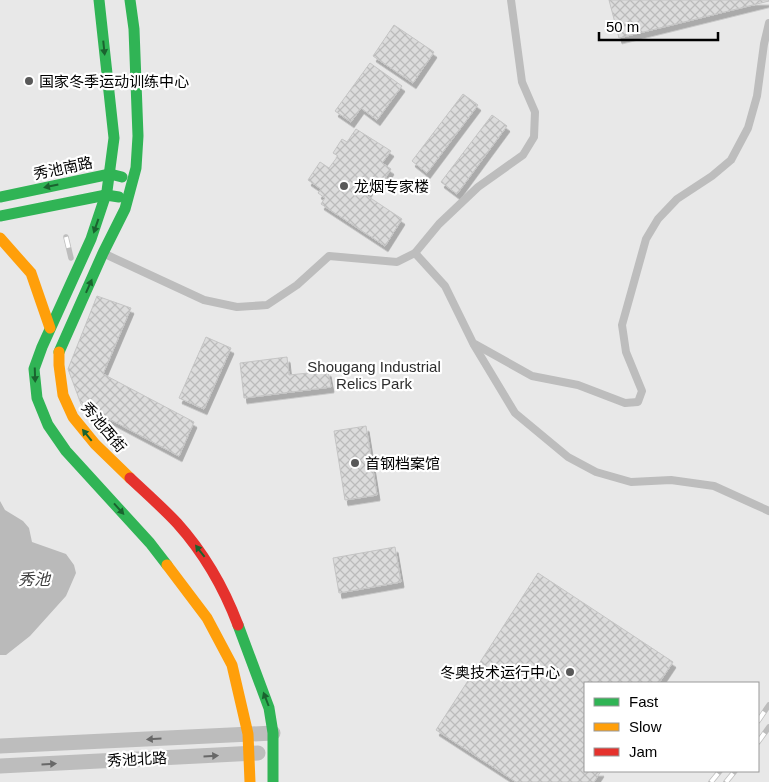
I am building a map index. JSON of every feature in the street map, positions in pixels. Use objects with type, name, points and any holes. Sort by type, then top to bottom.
[{"type":"street","points":[[99,0],[114,138],[110,174],[106,195],[88,246],[50,328],[34,369],[37,398],[48,425],[66,450],[150,543],[207,618],[232,665],[248,734],[250,782]]},
{"type":"street","name":"秀池西街","points":[[130,0],[134,29],[138,136],[136,168],[125,210],[103,253],[59,353],[63,395],[73,417],[95,444],[178,524],[209,564],[232,609],[269,708],[273,732],[273,782]]},
{"type":"street","name":"秀池南路","points":[[0,197],[110,174],[133,179]]},
{"type":"street","points":[[0,216],[106,195],[128,199]]},
{"type":"street","points":[[0,238],[31,273],[50,328]]},
{"type":"street","name":"秀池北路","points":[[0,746],[273,732]]},
{"type":"street","name":"秀池北路","points":[[0,766],[273,752]]},
{"type":"lane","points":[[88,246],[204,300],[237,307],[267,305],[298,285],[329,256],[397,262],[415,253],[439,224],[478,187],[522,156],[534,137],[535,112],[522,82],[512,0]]},
{"type":"lane","points":[[473,343],[532,376],[578,385],[625,403],[638,402],[642,391],[626,352],[622,325],[646,239],[658,218],[677,199],[712,176],[731,160],[748,128],[756,96],[769,23]]},
{"type":"lane","points":[[415,253],[445,286],[473,343],[515,413],[568,457],[596,472],[631,482],[671,480],[714,486],[769,511]]},
{"type":"green space","name":"Shougang Industrial Relics Park","points":[[0,0],[769,0],[769,782],[0,782]]},
{"type":"water","name":"秀池","points":[[0,501],[5,510],[23,521],[29,528],[32,542],[66,554],[74,565],[76,573],[66,596],[30,636],[6,655],[0,655]]},
{"type":"building","points":[[609,0],[769,0],[769,1],[619,38]]},
{"type":"building","points":[[394,25],[434,52],[413,83],[373,56]]},
{"type":"building","points":[[370,63],[402,86],[377,120],[361,108],[351,122],[335,111]]},
{"type":"building","points":[[463,94],[478,105],[427,173],[412,161]]},
{"type":"building","points":[[492,115],[507,126],[457,194],[441,182]]},
{"type":"building","name":"龙烟专家楼","points":[[356,129],[391,151],[382,163],[391,169],[379,188],[373,184],[366,195],[402,219],[385,246],[321,204],[325,198],[318,193],[321,189],[308,180],[320,162],[329,168],[338,156],[333,153],[342,139],[347,142]]},
{"type":"building","points":[[97,296],[131,308],[103,374],[194,422],[179,456],[81,404],[68,369]]},
{"type":"building","points":[[206,337],[231,348],[204,409],[179,398]]},
{"type":"building","points":[[287,357],[289,375],[328,371],[331,387],[244,398],[240,363]]},
{"type":"building","name":"首钢档案馆","points":[[366,426],[377,495],[345,500],[334,431]]},
{"type":"building","points":[[395,547],[401,582],[339,593],[333,558]]},
{"type":"building","name":"冬奥技术运行中心","points":[[538,573],[673,662],[660,682],[584,682],[584,772],[600,772],[594,782],[516,782],[436,730]]},
{"type":"railway","points":[[66,237],[71,258]]},
{"type":"railway","points":[[759,720],[769,705]]},
{"type":"railway","points":[[759,741],[769,727]]},
{"type":"railway","points":[[711,782],[719,772]]},
{"type":"railway","points":[[726,782],[734,772]]},
{"type":"traffic: fast","points":[[99,0],[114,138],[107,191],[91,239],[42,347],[34,369],[37,398],[48,425],[66,451],[150,543],[167,565]]},
{"type":"traffic: fast","points":[[59,352],[103,253],[125,209],[136,168],[138,136],[134,29],[130,0]]},
{"type":"traffic: fast","points":[[0,197],[110,174],[122,177]]},
{"type":"traffic: fast","points":[[0,216],[106,195],[119,197]]},
{"type":"traffic: fast","points":[[238,625],[269,708],[273,733],[273,782]]},
{"type":"traffic: slow","points":[[0,238],[31,273],[50,328]]},
{"type":"traffic: slow","points":[[59,352],[63,395],[73,417],[95,444],[130,478]]},
{"type":"traffic: slow","points":[[167,565],[207,618],[232,665],[248,734],[250,782]]},
{"type":"traffic: jam","points":[[130,478],[172,517],[196,546],[220,584],[238,625]]},
{"type":"place","name":"国家冬季运动训练中心","points":[[29,81]]},
{"type":"place","name":"龙烟专家楼","points":[[344,186]]},
{"type":"place","name":"首钢档案馆","points":[[355,463]]},
{"type":"place","name":"冬奥技术运行中心","points":[[570,672]]}]
